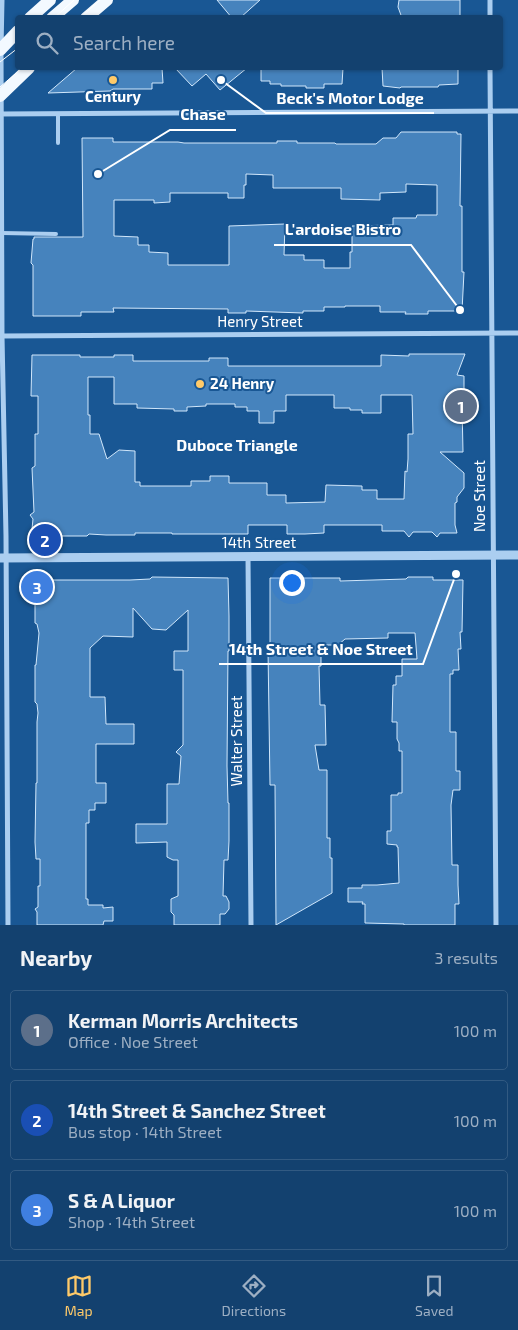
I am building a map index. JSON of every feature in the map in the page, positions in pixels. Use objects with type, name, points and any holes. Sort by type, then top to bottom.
[{"type":"main road","points":[[33,15],[50,0]]},
{"type":"main road","points":[[56,15],[73,0]]},
{"type":"main road","points":[[90,15],[107,0]]},
{"type":"main road","points":[[1,50],[15,35]]},
{"type":"main road","points":[[1,50],[15,43]]},
{"type":"main road","points":[[1,95],[27,70]]},
{"type":"street","points":[[2,0],[3,558],[8,925]]},
{"type":"street","points":[[490,0],[490,15]]},
{"type":"street","name":"Noe Street","points":[[490,70],[496,925]]},
{"type":"street","points":[[1,114],[518,111]]},
{"type":"street","name":"Henry Street","points":[[2,336],[518,333]]},
{"type":"street","name":"14th Street","points":[[3,558],[518,555]]},
{"type":"street","name":"Walter Street","points":[[248,557],[251,925]]},
{"type":"lane","points":[[58,114],[58,143]]},
{"type":"lane","points":[[2,233],[56,234]]},
{"type":"building","points":[[217,0],[260,0],[243,15],[230,15]]},
{"type":"building","points":[[399,0],[460,0],[460,15],[401,15],[398,7]]},
{"type":"building","name":"Century","points":[[75,70],[162,70],[163,83],[152,83],[152,89],[48,93]]},
{"type":"building","points":[[177,70],[245,70],[220,90],[206,74],[192,86]]},
{"type":"building","points":[[261,70],[343,70],[342,84],[324,84],[324,88],[281,86],[281,84],[270,84],[270,81],[261,81]]},
{"type":"building","points":[[382,70],[458,70],[458,84],[439,85],[438,87],[400,88],[383,86]]},
{"type":"building","points":[[401,132],[457,132],[457,134],[461,134],[460,206],[462,206],[462,272],[464,272],[462,311],[428,311],[428,314],[405,314],[406,312],[380,312],[380,306],[324,307],[324,311],[303,311],[303,313],[246,311],[246,313],[228,313],[228,309],[113,308],[114,312],[81,312],[81,316],[33,316],[33,265],[31,263],[34,237],[83,237],[82,138],[113,138],[113,142],[277,143],[277,141],[297,141],[297,143],[376,144],[383,138],[396,138]],"holes":[[[246,174],[273,175],[273,188],[341,188],[341,199],[380,200],[380,193],[406,192],[406,184],[437,185],[437,215],[417,215],[416,218],[393,218],[393,225],[352,226],[350,268],[324,268],[324,260],[304,260],[304,255],[284,255],[285,224],[229,226],[229,265],[168,265],[168,253],[149,252],[149,245],[138,245],[138,237],[114,236],[114,200],[154,200],[154,203],[170,202],[170,193],[228,193],[228,198],[244,198]]]},
{"type":"building","points":[[409,354],[465,354],[457,375],[464,376],[464,398],[468,401],[462,405],[463,452],[440,452],[464,473],[464,488],[455,503],[457,533],[440,533],[437,537],[432,532],[413,532],[409,537],[404,531],[382,531],[382,525],[324,525],[324,533],[305,534],[287,534],[287,525],[248,525],[248,534],[135,533],[135,535],[39,536],[32,529],[33,519],[30,515],[34,512],[32,468],[35,466],[35,434],[38,434],[38,396],[31,396],[32,355],[114,357],[114,355],[133,355],[133,361],[209,361],[209,358],[228,358],[228,366],[381,366],[381,355],[409,356]],"holes":[[[88,377],[114,377],[114,404],[137,404],[137,408],[174,409],[174,411],[187,411],[187,407],[206,406],[206,404],[235,404],[235,407],[247,407],[247,411],[259,411],[259,423],[274,423],[274,411],[286,411],[286,395],[334,395],[334,408],[362,410],[362,413],[381,413],[381,395],[412,395],[413,434],[408,434],[408,459],[407,472],[405,471],[404,499],[377,499],[377,490],[362,490],[362,486],[326,485],[325,502],[286,503],[286,495],[267,495],[267,483],[229,483],[229,476],[210,476],[210,481],[191,481],[191,486],[140,486],[140,482],[135,482],[135,451],[119,450],[107,459],[99,434],[90,434]]]},
{"type":"building","points":[[152,577],[228,578],[227,766],[229,841],[228,860],[224,860],[223,896],[226,896],[229,902],[229,909],[225,914],[220,914],[220,925],[174,925],[171,899],[178,896],[178,860],[167,857],[167,842],[136,843],[136,824],[167,824],[167,784],[179,784],[181,756],[176,752],[183,745],[183,670],[174,670],[174,651],[188,651],[188,610],[166,630],[152,629],[133,608],[133,637],[103,636],[90,648],[90,697],[105,697],[106,724],[134,724],[134,744],[96,744],[96,783],[106,783],[106,803],[95,803],[95,810],[89,810],[89,823],[86,823],[86,899],[88,899],[88,905],[103,905],[103,908],[113,907],[113,921],[104,921],[103,925],[37,925],[37,912],[35,909],[38,907],[40,859],[36,859],[35,842],[38,713],[35,702],[35,665],[39,633],[35,623],[35,584],[39,580],[130,580],[150,579]]},
{"type":"building","points":[[408,577],[433,577],[433,580],[463,580],[461,649],[458,649],[459,670],[453,670],[453,674],[450,674],[450,732],[456,732],[456,771],[460,771],[460,790],[453,790],[451,805],[452,865],[458,865],[459,904],[455,904],[455,925],[365,923],[365,904],[362,904],[363,902],[348,902],[348,888],[362,888],[362,885],[399,883],[398,847],[397,845],[387,844],[387,831],[391,831],[391,795],[402,793],[402,751],[399,751],[397,722],[392,722],[393,685],[396,685],[396,676],[402,676],[402,659],[417,659],[415,633],[388,633],[388,638],[345,639],[338,645],[321,645],[321,666],[319,666],[320,705],[325,705],[326,745],[315,745],[319,770],[327,770],[327,838],[330,838],[330,858],[332,858],[332,893],[276,925],[275,785],[270,785],[268,650],[270,650],[270,578],[340,578],[340,581],[406,579]]},
{"type":"tram line","points":[[57,15],[74,0]]},
{"type":"tram line","points":[[83,15],[100,0]]},
{"type":"tram line","points":[[0,62],[15,50]]},
{"type":"tram line","points":[[0,87],[20,70]]},
{"type":"place","name":"Century","points":[[113,80]]},
{"type":"place","name":"Beck's Motor Lodge","points":[[221,80]]},
{"type":"place","name":"Chase","points":[[98,174]]},
{"type":"place","name":"L'ardoise Bistro","points":[[460,310]]},
{"type":"place","name":"24 Henry","points":[[200,384]]},
{"type":"place","name":"Kerman Morris Architects","points":[[461,406]]},
{"type":"place","name":"14th Street & Sanchez Street","points":[[45,540]]},
{"type":"place","name":"14th Street & Noe Street","points":[[456,574]]},
{"type":"place","name":"S & A Liquor","points":[[37,587]]},
{"type":"district","name":"Duboce Triangle","points":[[237,445]]}]
